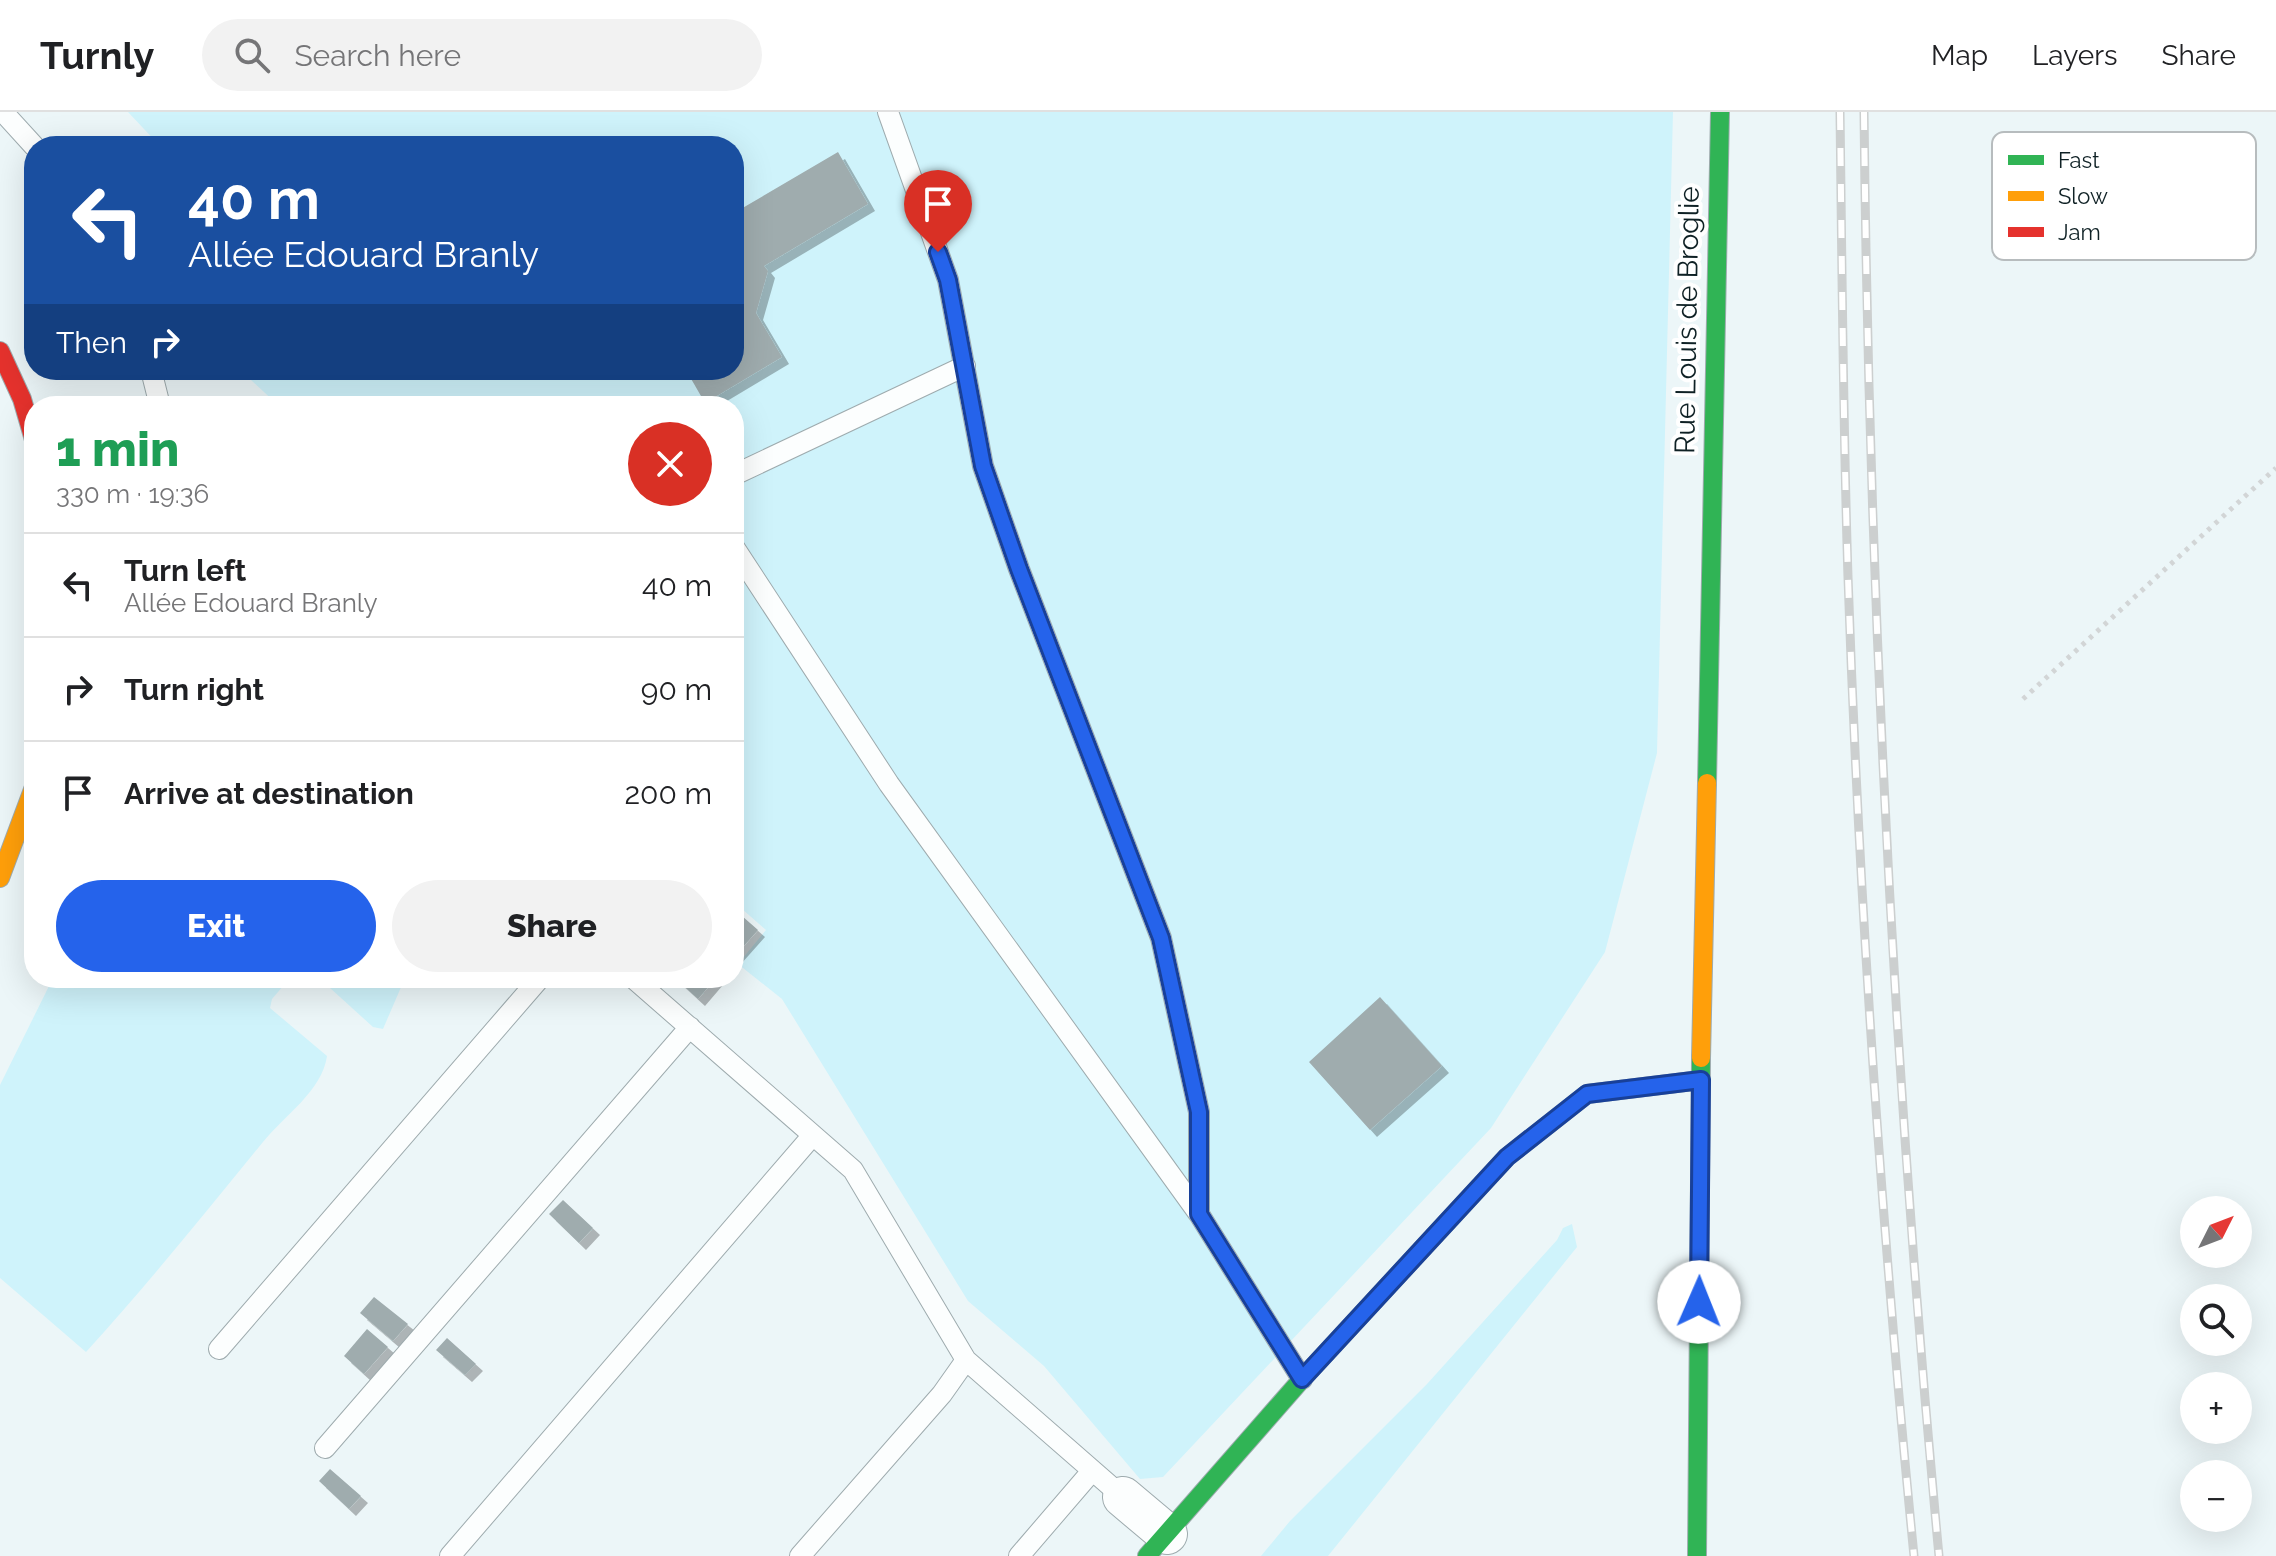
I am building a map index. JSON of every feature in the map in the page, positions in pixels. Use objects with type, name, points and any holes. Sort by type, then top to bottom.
[{"type":"main road","name":"Rue Louis de Broglie","points":[[1697,1556],[1701,1080],[1720,112]]},
{"type":"main road","points":[[0,351],[24,406]]},
{"type":"main road","points":[[0,878],[24,819]]},
{"type":"main road","points":[[1157,1545],[1302,1379],[1507,1157],[1587,1094],[1701,1080]]},
{"type":"street","points":[[1123,1497],[1157,1545]]},
{"type":"lane","points":[[3,112],[25,136]]},
{"type":"lane","points":[[888,112],[948,280],[983,466],[1013,554],[1161,938],[1199,1112],[1199,1214]]},
{"type":"lane","points":[[744,470],[965,366]]},
{"type":"lane","points":[[744,562],[889,784],[1199,1214],[1302,1379]]},
{"type":"lane","points":[[219,1349],[531,988]]},
{"type":"lane","points":[[645,988],[853,1170],[966,1360],[1123,1497]]},
{"type":"lane","points":[[325,1448],[690,1027]]},
{"type":"lane","points":[[450,1556],[813,1135]]},
{"type":"lane","points":[[800,1556],[942,1394],[966,1360]]},
{"type":"lane","points":[[1019,1556],[1092,1471]]},
{"type":"path","points":[[2023,699],[2276,468]]},
{"type":"shaded area","points":[[128,112],[1673,112],[1657,753],[1605,952],[1491,1128],[1163,1477],[1140,1479],[1044,1366],[968,1301],[782,999],[744,969],[744,957],[766,930],[744,911],[744,396],[268,396],[251,380],[744,380],[744,136],[151,136]]},
{"type":"shaded area","points":[[48,988],[281,988],[272,999],[270,1008],[327,1056],[324,1069],[310,1092],[263,1142],[86,1352],[0,1278],[0,1085]]},
{"type":"shaded area","points":[[330,988],[401,988],[383,1029],[373,1027]]},
{"type":"shaded area","points":[[1572,1224],[1577,1247],[1328,1556],[1261,1556],[1290,1521],[1427,1384],[1557,1240],[1563,1228]]},
{"type":"building","points":[[838,152],[868,204],[764,266],[768,271],[756,313],[782,357],[744,380],[744,207]]},
{"type":"building","points":[[692,380],[744,380],[717,396],[701,396]]},
{"type":"building","points":[[744,918],[758,930],[744,946]]},
{"type":"building","points":[[686,988],[707,988],[698,999]]},
{"type":"building","points":[[1380,997],[1442,1066],[1370,1130],[1309,1062]]},
{"type":"building","points":[[563,1200],[593,1228],[579,1243],[549,1214]]},
{"type":"building","points":[[374,1297],[408,1324],[393,1341],[360,1313]]},
{"type":"building","points":[[367,1329],[388,1347],[364,1374],[344,1356]]},
{"type":"building","points":[[447,1338],[476,1364],[465,1375],[436,1350]]},
{"type":"building","points":[[330,1469],[361,1496],[349,1509],[319,1481]]},
{"type":"railway","points":[[1840,112],[1846,519],[1858,822],[1882,1190],[1914,1556]]},
{"type":"railway","points":[[1864,112],[1872,474],[1886,835],[1909,1195],[1939,1556]]},
{"type":"traffic: fast","points":[[1707,783],[1720,112]]},
{"type":"traffic: fast","points":[[1697,1556],[1701,1058]]},
{"type":"traffic: fast","points":[[1147,1556],[1302,1379],[1507,1157],[1587,1094],[1701,1080]]},
{"type":"traffic: slow","points":[[1701,1058],[1707,783]]},
{"type":"traffic: slow","points":[[0,878],[24,814]]},
{"type":"traffic: jam","points":[[0,351],[24,406]]},
{"type":"route","points":[[938,252],[948,280],[983,466],[1019,569],[1161,938],[1199,1112],[1199,1214],[1302,1379],[1507,1157],[1587,1094],[1701,1080],[1699,1302]]}]
